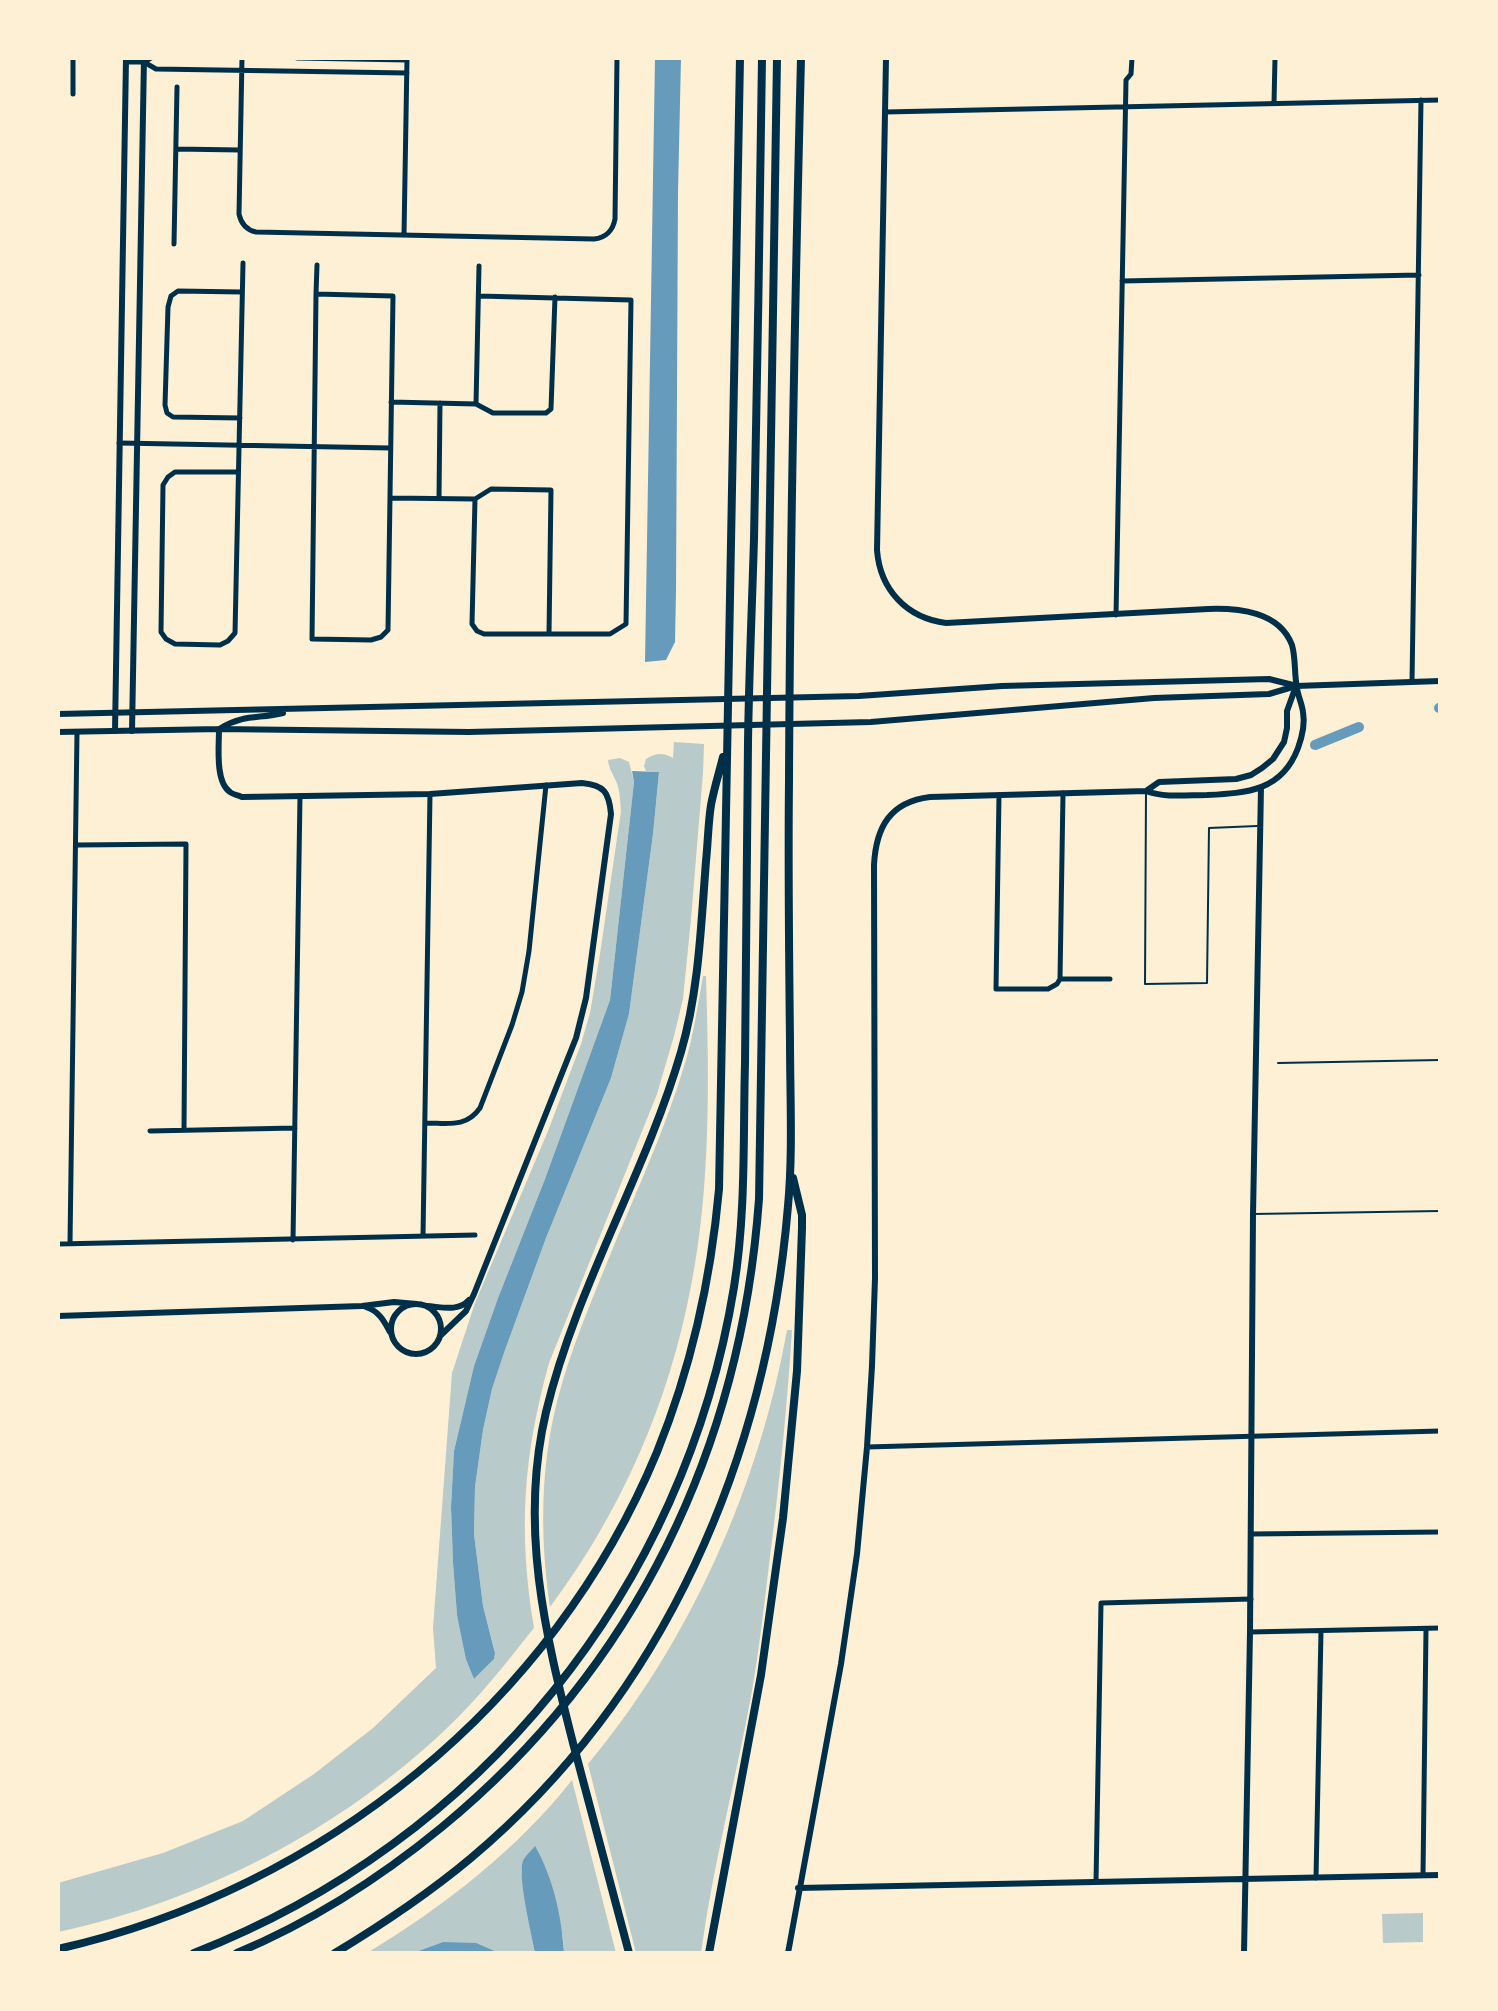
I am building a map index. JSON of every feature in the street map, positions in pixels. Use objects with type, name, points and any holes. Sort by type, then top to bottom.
[{"type":"highway","points":[[58,1949],[128,1931],[226,1893],[314,1847],[377,1806],[434,1759],[505,1690],[548,1639],[582,1591],[621,1526],[656,1454],[679,1392],[703,1305],[713,1243],[721,1156],[740,58]]},
{"type":"highway","points":[[194,1953],[283,1913],[368,1863],[443,1805],[521,1731],[584,1652],[633,1575],[678,1483],[710,1393],[733,1289],[743,1196],[748,742],[762,58]]},
{"type":"highway","points":[[237,1953],[309,1918],[403,1858],[476,1799],[554,1718],[608,1647],[655,1570],[698,1477],[728,1388],[749,1294],[757,1231],[760,1167],[777,58]]},
{"type":"highway","points":[[335,1953],[430,1891],[473,1857],[521,1813],[584,1744],[620,1696],[655,1641],[709,1535],[731,1479],[766,1356],[786,1233],[791,1165],[791,585],[801,58]]},
{"type":"highway","points":[[629,1953],[547,1633],[538,1579],[535,1527],[537,1467],[545,1414],[565,1348],[656,1124],[682,1051],[700,944],[711,808],[726,745]]},
{"type":"highway","points":[[709,1953],[765,1650],[787,1482],[797,1357],[802,1215],[791,1165]]},
{"type":"street","points":[[73,58],[73,94]]},
{"type":"street","points":[[115,731],[126,60],[151,58]]},
{"type":"street","points":[[242,58],[239,214],[242,223],[251,230],[258,233],[596,239],[607,234],[615,219],[617,58]]},
{"type":"street","points":[[297,58],[407,59],[404,235]]},
{"type":"street","points":[[788,1953],[841,1664],[857,1554],[867,1447],[875,1278],[874,857],[881,828],[899,807],[930,797],[1146,791],[1159,796],[1236,794],[1274,781],[1286,770],[1300,742],[1303,712],[1290,642],[1275,624],[1259,614],[1217,608],[946,623],[932,621],[912,612],[891,592],[881,571],[877,550],[886,58]]},
{"type":"street","points":[[1116,615],[1125,107],[1126,80],[1131,74],[1132,58]]},
{"type":"street","points":[[1274,103],[1275,58]]},
{"type":"street","points":[[144,60],[156,69],[407,73]]},
{"type":"street","points":[[132,731],[144,60]]},
{"type":"street","points":[[174,244],[177,87]]},
{"type":"street","points":[[1412,682],[1421,100]]},
{"type":"street","points":[[885,112],[1440,100]]},
{"type":"street","points":[[176,149],[240,150]]},
{"type":"street","points":[[238,472],[175,472],[163,485],[161,632],[175,644],[220,645],[235,633],[243,263]]},
{"type":"street","points":[[316,294],[393,296],[388,630],[381,637],[371,640],[312,639],[316,294],[317,265]]},
{"type":"street","points":[[476,404],[479,266]]},
{"type":"street","points":[[1122,281],[1419,275]]},
{"type":"street","points":[[240,418],[173,417],[167,413],[165,405],[171,296],[178,291],[242,292]]},
{"type":"street","points":[[475,499],[472,624],[477,631],[484,634],[610,634],[626,624],[631,300],[479,296]]},
{"type":"street","points":[[391,402],[476,404],[493,413],[546,413],[551,409],[555,297]]},
{"type":"street","points":[[439,498],[440,403]]},
{"type":"street","points":[[119,443],[390,448]]},
{"type":"street","points":[[391,498],[475,499],[491,489],[551,490],[549,634]]},
{"type":"street","points":[[58,714],[830,697],[1002,686],[1269,679],[1296,686]]},
{"type":"street","points":[[58,732],[219,729],[469,732],[838,723],[920,719],[1154,698],[1269,694],[1296,686],[1440,681]]},
{"type":"street","points":[[1146,791],[1159,782],[1236,779],[1262,768],[1277,754],[1284,742],[1287,711],[1296,686]]},
{"type":"street","points":[[219,729],[236,719],[268,717],[294,709]]},
{"type":"street","points":[[219,729],[220,776],[231,793],[242,797],[430,794],[547,784],[595,784],[605,791],[610,801],[611,814],[586,998],[576,1038],[466,1311],[425,1352],[411,1353],[399,1347],[382,1318],[372,1309],[362,1306]]},
{"type":"street","points":[[70,1243],[77,732]]},
{"type":"street","points":[[426,1123],[459,1123],[469,1121],[474,1116],[480,1108],[512,1025],[529,951],[547,784]]},
{"type":"street","points":[[1244,1953],[1261,787]]},
{"type":"street","points":[[999,795],[996,989],[1048,989],[1060,979],[1063,793]]},
{"type":"street","points":[[423,1236],[430,794]]},
{"type":"street","points":[[293,1240],[300,796]]},
{"type":"street","points":[[77,845],[186,844],[184,1130]]},
{"type":"street","points":[[1060,979],[1110,979]]},
{"type":"street","points":[[150,1131],[295,1128]]},
{"type":"street","points":[[58,1244],[475,1235]]},
{"type":"street","points":[[58,1316],[362,1306],[394,1302],[455,1309],[464,1305],[474,1294]]},
{"type":"street","points":[[392,1335],[393,1319],[397,1313],[409,1304],[417,1304]]},
{"type":"street","points":[[426,1306],[437,1315],[440,1336]]},
{"type":"street","points":[[867,1447],[1440,1431]]},
{"type":"street","points":[[1251,1534],[1440,1532]]},
{"type":"street","points":[[1096,1882],[1101,1603],[1251,1599]]},
{"type":"street","points":[[1250,1632],[1440,1628]]},
{"type":"street","points":[[1423,1875],[1426,1629]]},
{"type":"street","points":[[1316,1878],[1321,1631]]},
{"type":"street","points":[[798,1888],[1440,1875]]},
{"type":"lane","points":[[1146,791],[1145,984],[1207,983],[1209,828],[1260,826]]},
{"type":"lane","points":[[1278,1063],[1440,1060]]},
{"type":"lane","points":[[1253,1214],[1440,1211]]},
{"type":"shaded area","points":[[674,742],[704,744],[683,999],[657,1094],[549,1363],[540,1397],[529,1463],[525,1527],[534,1628],[481,1693],[446,1729],[361,1799],[315,1829],[216,1881],[112,1919],[58,1932],[58,1883],[163,1853],[243,1821],[314,1774],[373,1728],[436,1668],[433,1628],[452,1373],[475,1303],[548,1131],[590,1013],[621,811],[618,788],[608,760],[620,758],[629,762],[634,782],[610,1000],[474,1366],[454,1451],[451,1507],[457,1615],[474,1679],[494,1659],[495,1652],[483,1606],[474,1534],[475,1487],[483,1430],[505,1350],[546,1238],[611,1078],[629,1014],[659,772],[646,771],[644,766],[646,759],[656,754],[673,758]]},
{"type":"shaded area","points":[[703,976],[706,976],[708,1054],[705,1171],[698,1248],[682,1329],[670,1372],[639,1455],[599,1533],[550,1607],[545,1560],[544,1490],[558,1400],[582,1325],[678,1087]]},
{"type":"shaded area","points":[[787,1330],[792,1330],[785,1419],[759,1644],[701,1953],[636,1953],[588,1764],[625,1717],[658,1667],[715,1560],[739,1504],[758,1446],[775,1388]]},
{"type":"shaded area","points":[[572,1780],[616,1953],[564,1953],[552,1891],[521,1869],[535,1953],[499,1953],[443,1942],[413,1953],[367,1953],[477,1876],[551,1806]]},
{"type":"shaded area","points":[[1423,1913],[1423,1942],[1383,1943],[1382,1914]]},
{"type":"water","points":[[655,58],[681,58],[676,591],[675,642],[666,660],[645,662]]},
{"type":"water","points":[[632,771],[659,772],[629,1014],[611,1078],[546,1238],[492,1389],[475,1487],[474,1534],[483,1606],[495,1653],[494,1659],[474,1679],[466,1659],[457,1615],[451,1507],[454,1451],[474,1366],[610,1000],[634,782]]},
{"type":"water","points":[[535,1846],[556,1898],[564,1953],[535,1953],[523,1892],[522,1868],[524,1859]]},
{"type":"water","points":[[443,1942],[476,1943],[499,1953],[413,1953]]},
{"type":"waterway","points":[[1315,745],[1359,727]]}]
